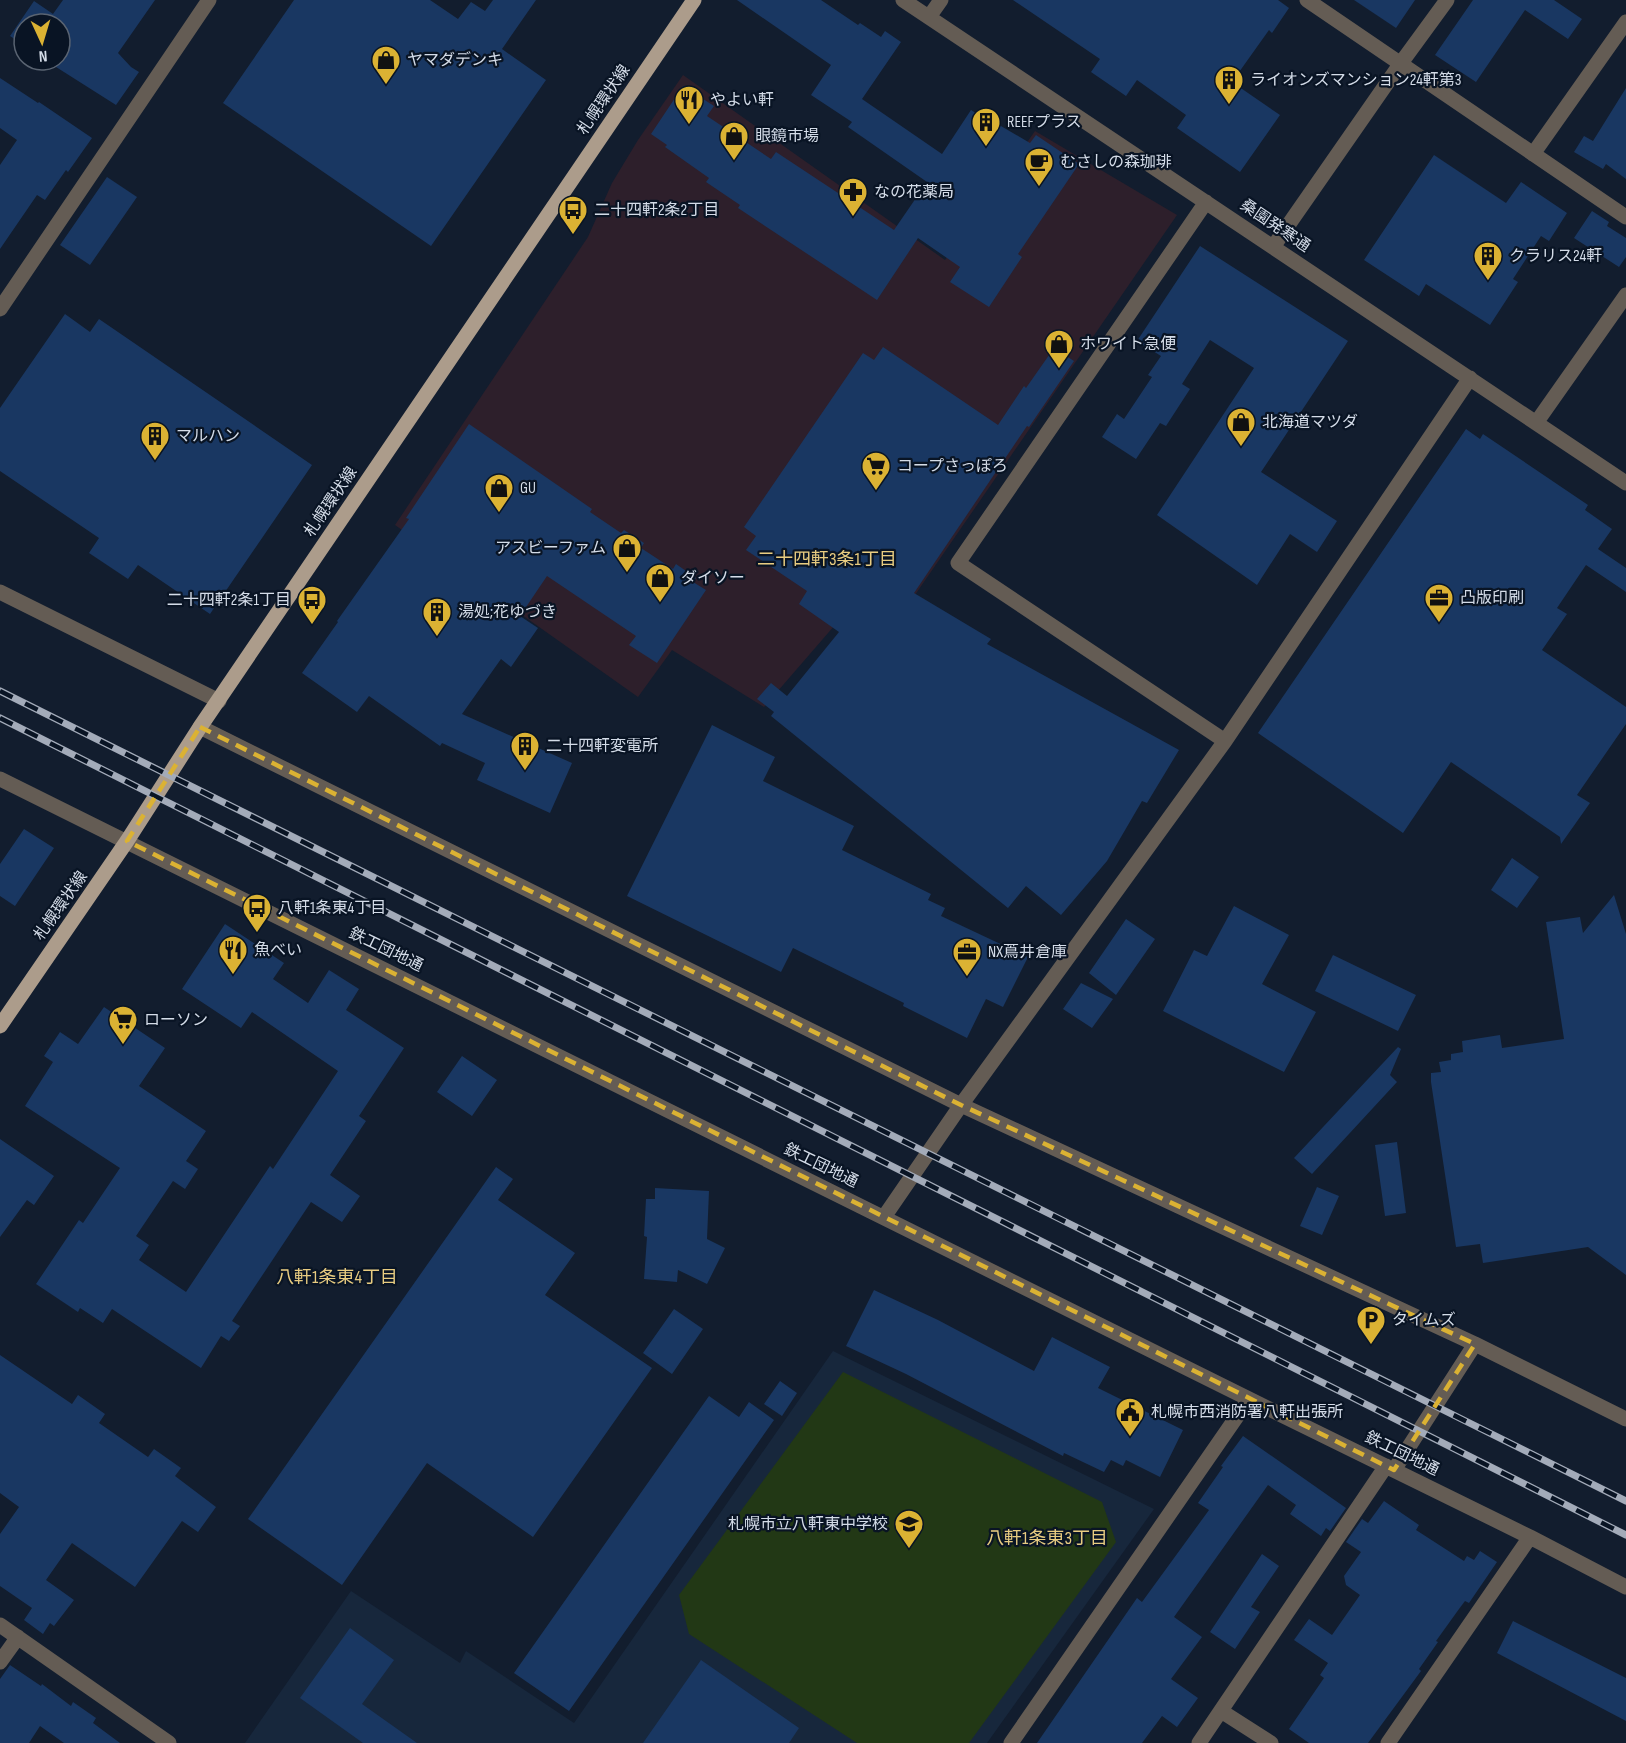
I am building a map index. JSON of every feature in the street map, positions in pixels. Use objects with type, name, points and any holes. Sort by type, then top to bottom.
[{"type":"main road","name":"札幌環状線","points":[[0,1026],[127,841],[200,727],[694,0]]},
{"type":"street","points":[[0,309],[209,0]]},
{"type":"street","name":"桑園発寒通","points":[[903,0],[1626,483]]},
{"type":"street","points":[[929,16],[941,0]]},
{"type":"street","points":[[1306,0],[1626,217]]},
{"type":"street","points":[[1273,247],[1446,0]]},
{"type":"street","points":[[1533,154],[1626,22]]},
{"type":"street","points":[[1206,202],[958,563],[1224,741]]},
{"type":"street","points":[[1536,423],[1626,294]]},
{"type":"street","points":[[884,1217],[961,1105],[1224,741],[1470,378]]},
{"type":"street","points":[[0,592],[219,701]]},
{"type":"street","points":[[200,727],[961,1105],[1475,1344],[1626,1419]]},
{"type":"street","name":"鉄工団地通","points":[[0,779],[1530,1537],[1626,1587]]},
{"type":"street","points":[[1199,1743],[1475,1344]]},
{"type":"street","points":[[1011,1743],[1249,1399]]},
{"type":"street","points":[[1388,1743],[1530,1537]]},
{"type":"street","points":[[0,1625],[150,1738],[169,1743]]},
{"type":"street","points":[[0,1662],[18,1637]]},
{"type":"street","points":[[1221,1711],[1271,1743]]},
{"type":"highlighted area","points":[[200,727],[961,1105],[1475,1344],[1394,1470],[127,841]]},
{"type":"shaded area","points":[[683,75],[945,260],[1035,131],[1177,215],[877,650],[835,625],[764,707],[672,650],[638,697],[395,525],[588,237],[612,183],[638,140]]},
{"type":"shaded area","name":"札幌市立八軒東中学校","points":[[833,1351],[1154,1509],[987,1743],[245,1743],[351,1591],[460,1663],[466,1651],[574,1723]]},
{"type":"green space","name":"札幌市立八軒東中学校","points":[[843,1372],[1102,1502],[1116,1542],[969,1743],[857,1743],[689,1634],[679,1595]]},
{"type":"building","points":[[63,0],[155,0],[118,53],[139,72],[116,105],[64,72],[72,72],[72,12],[54,12]]},
{"type":"building","points":[[294,0],[430,0],[458,19],[471,2],[485,11],[493,0],[536,0],[502,49],[546,80],[431,246],[223,103]]},
{"type":"building","points":[[737,0],[821,0],[858,25],[860,23],[881,37],[885,31],[901,42],[862,99],[942,154],[971,110],[1030,143],[1036,135],[1079,164],[1018,254],[1022,257],[989,307],[950,282],[960,267],[918,238],[877,300],[738,208],[740,205],[706,182],[709,178],[665,147],[667,145],[651,134],[683,86],[714,106],[707,116],[771,159],[776,152],[894,230],[927,182],[848,127],[852,122],[811,95],[831,65]]},
{"type":"building","points":[[1013,0],[1278,0],[1289,8],[1272,33],[1269,30],[1232,82],[1280,115],[1240,172],[1177,128],[1186,115],[1137,80],[1126,96],[1091,72],[1100,59]]},
{"type":"building","points":[[1354,0],[1415,0],[1396,28]]},
{"type":"building","points":[[1473,0],[1554,0],[1582,19],[1568,39],[1525,10],[1476,82],[1435,55]]},
{"type":"building","points":[[34,1],[50,12],[26,12]]},
{"type":"building","points":[[0,78],[92,138],[45,200],[37,195],[0,249],[0,165],[17,140],[0,128]]},
{"type":"building","points":[[1626,88],[1626,179],[1606,164],[1603,169],[1574,152],[1584,136],[1593,141]]},
{"type":"building","points":[[1434,155],[1506,203],[1521,182],[1567,213],[1549,241],[1541,236],[1513,279],[1518,282],[1490,325],[1426,284],[1419,296],[1364,260]]},
{"type":"building","points":[[107,177],[137,197],[90,265],[60,245]]},
{"type":"building","points":[[1592,211],[1609,222],[1607,226],[1626,238],[1626,257],[1619,267],[1574,238]]},
{"type":"building","points":[[1200,246],[1348,341],[1261,472],[1337,521],[1317,552],[1290,534],[1257,585],[1157,515],[1254,368],[1210,340],[1182,384],[1190,389],[1166,426],[1160,423],[1136,459],[1102,437],[1117,414],[1124,419],[1152,377],[1148,375],[1161,356],[1137,341]]},
{"type":"building","name":"マルハン","points":[[65,314],[90,332],[99,319],[312,465],[210,614],[138,565],[128,579],[89,553],[99,538],[0,471],[0,408]]},
{"type":"building","points":[[883,347],[998,425],[1024,386],[1026,388],[1054,348],[1074,361],[914,593],[991,639],[987,644],[1179,750],[1147,803],[1142,801],[1107,861],[1061,915],[1026,886],[1008,908],[771,716],[774,712],[757,699],[771,683],[787,696],[839,632],[799,604],[807,591],[746,550],[756,536],[744,527],[863,353],[874,360]]},
{"type":"building","points":[[469,424],[592,509],[590,512],[621,533],[624,530],[644,543],[641,548],[673,569],[676,564],[696,578],[693,582],[706,590],[657,663],[629,645],[636,636],[547,576],[520,616],[538,628],[511,667],[501,659],[462,714],[572,763],[550,813],[477,780],[485,763],[442,743],[440,746],[369,696],[357,712],[302,673],[409,519],[406,518]]},
{"type":"building","points":[[1466,429],[1480,439],[1483,434],[1588,505],[1585,510],[1612,529],[1598,549],[1626,568],[1626,592],[1586,565],[1557,608],[1567,614],[1542,650],[1626,707],[1626,724],[1577,795],[1590,803],[1561,844],[1560,837],[1451,762],[1403,833],[1258,733]]},
{"type":"building","points":[[712,725],[775,757],[763,781],[854,826],[842,850],[931,894],[928,900],[945,908],[941,916],[1028,957],[1003,1007],[986,999],[967,1038],[903,1006],[904,1003],[793,948],[781,972],[627,896]]},
{"type":"building","points":[[24,829],[54,848],[15,906],[0,896],[0,864]]},
{"type":"building","points":[[1512,858],[1539,877],[1517,908],[1491,890]]},
{"type":"building","points":[[1614,895],[1626,934],[1626,1275],[1588,1247],[1483,1263],[1480,1244],[1456,1247],[1431,1073],[1441,1072],[1439,1062],[1451,1060],[1451,1054],[1463,1052],[1462,1041],[1500,1035],[1502,1048],[1564,1039],[1546,922],[1580,917],[1583,933]]},
{"type":"building","points":[[1234,906],[1289,935],[1262,984],[1316,1012],[1284,1072],[1163,1011],[1194,950],[1207,956]]},
{"type":"building","points":[[1126,919],[1155,939],[1116,995],[1089,973]]},
{"type":"building","points":[[225,924],[284,963],[273,979],[308,1003],[329,970],[359,989],[346,1010],[404,1048],[359,1116],[366,1121],[330,1175],[360,1196],[342,1222],[311,1202],[232,1321],[240,1326],[229,1341],[221,1336],[201,1368],[112,1309],[103,1323],[80,1308],[78,1312],[36,1284],[79,1220],[83,1223],[120,1168],[25,1106],[53,1062],[44,1056],[60,1032],[78,1044],[104,1007],[165,1048],[139,1086],[206,1131],[186,1161],[198,1169],[185,1189],[173,1181],[136,1236],[149,1245],[139,1260],[186,1292],[270,1166],[273,1169],[338,1071],[252,1012],[241,1028],[182,989]]},
{"type":"building","points":[[1333,955],[1416,995],[1398,1031],[1315,991]]},
{"type":"building","points":[[1081,983],[1113,999],[1092,1028],[1063,1009]]},
{"type":"building","points":[[1398,1047],[1401,1049],[1390,1075],[1397,1082],[1312,1174],[1294,1158]]},
{"type":"building","points":[[462,1056],[497,1080],[472,1116],[437,1092]]},
{"type":"building","points":[[0,1139],[54,1176],[34,1205],[27,1200],[0,1237]]},
{"type":"building","points":[[1397,1142],[1406,1213],[1385,1216],[1375,1145]]},
{"type":"building","points":[[496,1167],[513,1179],[498,1200],[575,1253],[545,1295],[652,1368],[533,1537],[427,1463],[342,1585],[248,1519]]},
{"type":"building","points":[[1317,1187],[1339,1196],[1322,1235],[1300,1226]]},
{"type":"building","points":[[655,1188],[709,1191],[707,1239],[725,1248],[707,1284],[678,1270],[677,1282],[644,1279],[647,1237],[644,1236],[646,1199],[655,1199]]},
{"type":"building","points":[[874,1290],[938,1320],[1034,1371],[1052,1337],[1110,1367],[1098,1388],[1183,1430],[1160,1477],[1126,1460],[1123,1466],[1111,1460],[1104,1472],[1064,1453],[1063,1456],[906,1374],[846,1346]]},
{"type":"building","points":[[674,1309],[703,1329],[672,1374],[643,1353]]},
{"type":"building","points":[[0,1355],[72,1404],[78,1395],[105,1414],[99,1423],[148,1457],[154,1449],[181,1468],[175,1476],[216,1507],[198,1532],[182,1521],[135,1587],[72,1543],[46,1580],[74,1600],[54,1626],[50,1623],[43,1634],[24,1620],[32,1608],[0,1586],[0,1534],[19,1507],[0,1493]]},
{"type":"building","points":[[780,1381],[797,1393],[782,1416],[764,1404]]},
{"type":"building","points":[[709,1396],[739,1417],[749,1402],[774,1420],[569,1711],[514,1673]]},
{"type":"building","points":[[1243,1436],[1346,1508],[1330,1531],[1326,1528],[1321,1536],[1290,1514],[1296,1505],[1268,1485],[1174,1617],[1202,1637],[1171,1679],[1198,1698],[1177,1727],[1162,1716],[1142,1743],[1037,1743],[1137,1598],[1142,1602],[1209,1510],[1198,1503]]},
{"type":"building","points":[[1384,1501],[1419,1525],[1416,1530],[1464,1561],[1467,1556],[1474,1560],[1480,1551],[1497,1562],[1469,1603],[1465,1601],[1436,1641],[1438,1642],[1419,1669],[1421,1671],[1368,1743],[1309,1743],[1289,1729],[1324,1678],[1320,1675],[1328,1663],[1294,1640],[1309,1619],[1332,1635],[1360,1595],[1346,1585],[1344,1576],[1361,1552],[1346,1542],[1362,1519],[1368,1523]]},
{"type":"building","points":[[1262,1554],[1279,1566],[1251,1607],[1260,1612],[1235,1649],[1210,1632]]},
{"type":"building","points":[[1513,1621],[1626,1678],[1626,1721],[1497,1653]]},
{"type":"building","points":[[350,1628],[394,1660],[362,1704],[417,1743],[363,1743],[300,1698]]},
{"type":"building","points":[[701,1660],[799,1728],[789,1743],[643,1743]]},
{"type":"building","points":[[10,1665],[41,1686],[42,1684],[71,1706],[73,1702],[96,1718],[93,1723],[120,1743],[64,1743],[40,1726],[29,1743],[0,1743],[0,1679]]},
{"type":"railway","points":[[0,691],[1626,1501]]},
{"type":"railway","points":[[0,718],[1626,1535]]},
{"type":"place","name":"ヤマダデンキ","points":[[386,86]]},
{"type":"place","name":"ライオンズマンション24軒第3","points":[[1229,106]]},
{"type":"place","name":"やよい軒","points":[[689,126]]},
{"type":"place","name":"REEFプラス","points":[[986,148]]},
{"type":"place","name":"眼鏡市場","points":[[734,162]]},
{"type":"place","name":"むさしの森珈琲","points":[[1039,188]]},
{"type":"place","name":"なの花薬局","points":[[853,218]]},
{"type":"place","name":"二十四軒2条2丁目","points":[[573,236]]},
{"type":"place","name":"クラリス24軒","points":[[1488,282]]},
{"type":"place","name":"ホワイト急便","points":[[1059,370]]},
{"type":"place","name":"北海道マツダ","points":[[1241,448]]},
{"type":"place","name":"マルハン","points":[[155,462]]},
{"type":"place","name":"コープさっぽろ","points":[[876,492]]},
{"type":"place","name":"GU","points":[[499,514]]},
{"type":"place","name":"アスビーファム","points":[[627,574]]},
{"type":"place","name":"ダイソー","points":[[660,604]]},
{"type":"place","name":"凸版印刷","points":[[1439,624]]},
{"type":"place","name":"二十四軒2条1丁目","points":[[312,626]]},
{"type":"place","name":"湯処;花ゆづき","points":[[437,638]]},
{"type":"place","name":"二十四軒変電所","points":[[525,772]]},
{"type":"place","name":"八軒1条東4丁目","points":[[257,934]]},
{"type":"place","name":"魚べい","points":[[233,976]]},
{"type":"place","name":"NX蔦井倉庫","points":[[967,978]]},
{"type":"place","name":"ローソン","points":[[123,1046]]},
{"type":"place","name":"タイムズ","points":[[1371,1346]]},
{"type":"place","name":"札幌市西消防署八軒出張所","points":[[1130,1438]]},
{"type":"place","name":"札幌市立八軒東中学校","points":[[909,1550]]},
{"type":"district","name":"二十四軒3条1丁目","points":[[827,559]]},
{"type":"district","name":"八軒1条東4丁目","points":[[337,1277]]},
{"type":"district","name":"八軒1条東3丁目","points":[[1047,1538]]}]
